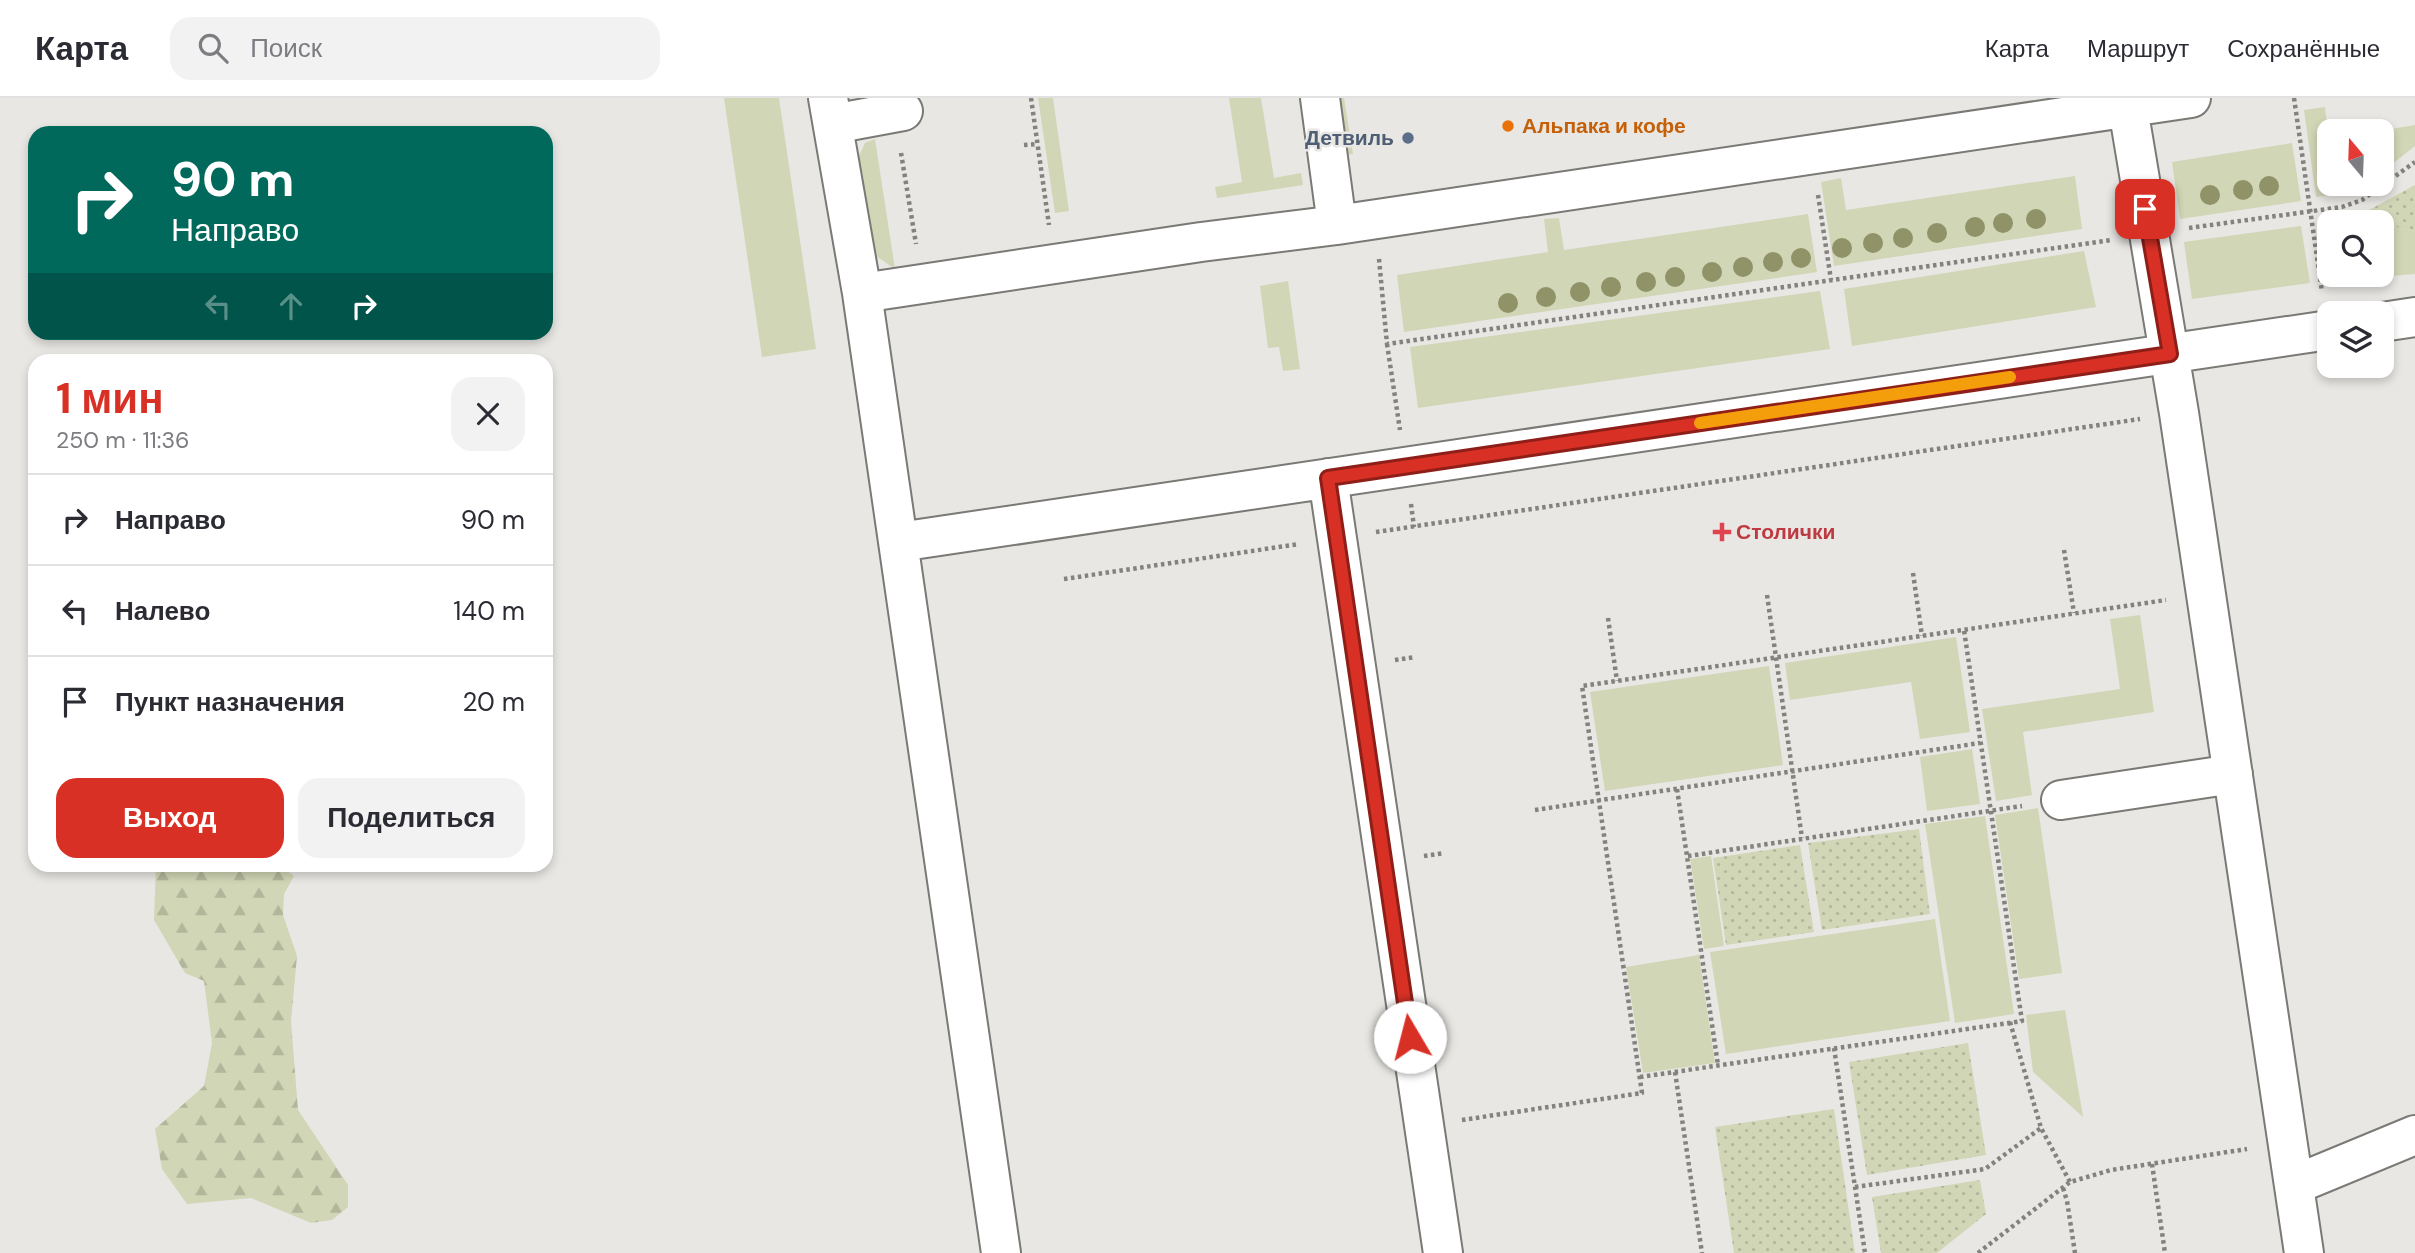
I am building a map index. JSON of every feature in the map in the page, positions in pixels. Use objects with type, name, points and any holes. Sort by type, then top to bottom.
[{"type":"lane","points":[[1320,98],[1337,225]]},
{"type":"lane","points":[[862,293],[2191,98]]},
{"type":"lane","points":[[2128,108],[2170,354],[2304,1253]]},
{"type":"lane","points":[[898,112],[830,111],[862,293],[1001,1253]]},
{"type":"lane","points":[[2394,320],[2415,317]]},
{"type":"lane","points":[[899,542],[2317,332]]},
{"type":"lane","points":[[1328,478],[1443,1253]]},
{"type":"lane","points":[[2061,800],[2233,774]]},
{"type":"lane","points":[[2294,1185],[2415,1135]]},
{"type":"path","points":[[1031,98],[1055,264]]},
{"type":"path","points":[[2294,98],[2322,293]]},
{"type":"path","points":[[898,112],[922,283]]},
{"type":"path","points":[[1024,145],[1037,144]]},
{"type":"path","points":[[1811,154],[1831,280]]},
{"type":"path","points":[[1374,219],[1387,344],[2342,208],[2362,200],[2415,162]]},
{"type":"path","points":[[1064,579],[2179,413]]},
{"type":"path","points":[[2064,550],[2074,613]]},
{"type":"path","points":[[1913,573],[1922,636]]},
{"type":"path","points":[[1454,1121],[1642,1093],[1582,686],[2206,594]]},
{"type":"path","points":[[1767,595],[1802,838]]},
{"type":"path","points":[[1608,618],[1617,681]]},
{"type":"path","points":[[1640,1077],[2022,1021],[1964,630]]},
{"type":"path","points":[[1386,662],[1415,657]]},
{"type":"path","points":[[1535,810],[1980,743]]},
{"type":"path","points":[[1677,789],[1718,1065]]},
{"type":"path","points":[[1688,856],[2061,800]]},
{"type":"path","points":[[1415,858],[1444,853]]},
{"type":"path","points":[[2010,1022],[2041,1128],[2070,1182]]},
{"type":"path","points":[[1834,1048],[1865,1253]]},
{"type":"path","points":[[1675,1072],[1702,1253]]},
{"type":"path","points":[[1855,1187],[1986,1169],[2041,1128]]},
{"type":"path","points":[[1978,1253],[2070,1182],[2111,1170],[2255,1148]]},
{"type":"path","points":[[2152,1164],[2165,1253]]},
{"type":"path","points":[[2063,1188],[2075,1253]]},
{"type":"green space","points":[[724,98],[779,98],[816,349],[762,357]]},
{"type":"green space","points":[[1038,98],[1053,98],[1069,211],[1055,213]]},
{"type":"green space","points":[[1229,98],[1261,98],[1274,178],[1301,173],[1303,185],[1217,198],[1215,187],[1242,182]]},
{"type":"green space","points":[[1333,98],[1344,98],[1353,154],[1343,155]]},
{"type":"green space","points":[[2325,107],[2326,119],[2317,119],[2317,196],[2323,196],[2316,197],[2304,110]]},
{"type":"green space","points":[[2415,125],[2415,146],[2394,163],[2394,128]]},
{"type":"green space","points":[[875,139],[895,269],[876,256],[867,237],[857,160],[865,143]]},
{"type":"green space","points":[[2292,143],[2301,201],[2180,219],[2172,162]]},
{"type":"green space","points":[[2075,176],[2082,229],[1834,266],[1821,182],[1841,178],[1846,210]]},
{"type":"green space","points":[[2415,185],[2415,232],[2394,226],[2394,210],[2369,210]]},
{"type":"green space","points":[[1808,214],[1817,272],[1404,332],[1397,275],[1548,252],[1544,219],[1559,218],[1564,250]]},
{"type":"green space","points":[[2301,226],[2310,283],[2192,299],[2184,242]]},
{"type":"green space","points":[[2394,226],[2415,232],[2415,274],[2394,276]]},
{"type":"green space","points":[[2084,251],[2096,307],[1852,346],[1844,289]]},
{"type":"green space","points":[[1288,281],[1300,369],[1283,371],[1279,347],[1268,348],[1260,286]]},
{"type":"green space","points":[[1820,291],[1830,349],[1418,408],[1410,347]]},
{"type":"green space","points":[[2140,615],[2154,712],[2023,732],[2032,795],[1996,801],[1982,709],[2120,689],[2110,619]]},
{"type":"green space","points":[[1956,637],[1970,732],[1920,739],[1911,682],[1790,700],[1785,663]]},
{"type":"green space","points":[[1769,666],[1783,765],[1605,791],[1590,692]]},
{"type":"green space","points":[[1972,749],[1980,804],[1927,811],[1920,757]]},
{"type":"green space","points":[[2038,808],[2062,973],[2019,979],[1995,815]]},
{"type":"green space","points":[[1985,816],[2014,1014],[1955,1023],[1925,824]]},
{"type":"green space","points":[[1919,829],[1930,914],[1822,930],[1808,843]]},
{"type":"green space","points":[[1800,845],[1814,932],[1726,945],[1713,858]]},
{"type":"green space","points":[[1711,856],[1724,946],[1704,949],[1690,859]]},
{"type":"green space","points":[[156,872],[289,872],[294,876],[284,894],[283,915],[297,956],[291,1021],[298,1110],[348,1185],[348,1207],[332,1220],[311,1223],[251,1198],[187,1204],[162,1169],[155,1129],[204,1086],[212,1043],[204,981],[185,973],[154,920]]},
{"type":"green space","points":[[1935,919],[1950,1021],[1726,1054],[1710,952]]},
{"type":"green space","points":[[1699,955],[1715,1063],[1643,1073],[1626,967]]},
{"type":"green space","points":[[2065,1010],[2083,1117],[2033,1072],[2026,1015]]},
{"type":"green space","points":[[1968,1043],[1986,1155],[1867,1175],[1849,1062]]},
{"type":"green space","points":[[1834,1109],[1855,1253],[1734,1253],[1715,1127]]},
{"type":"green space","points":[[1980,1180],[1986,1214],[1937,1253],[1881,1253],[1872,1197]]},
{"type":"slow traffic","points":[[1700,423],[2010,377]]},
{"type":"place","name":"Альпака и кофе","points":[[1508,126]]},
{"type":"place","name":"Детвиль","points":[[1408,138]]},
{"type":"place","name":"Столички","points":[[1722,532]]},
{"type":"route","points":[[1410,1037],[1328,478],[2170,354],[2145,209]]}]
